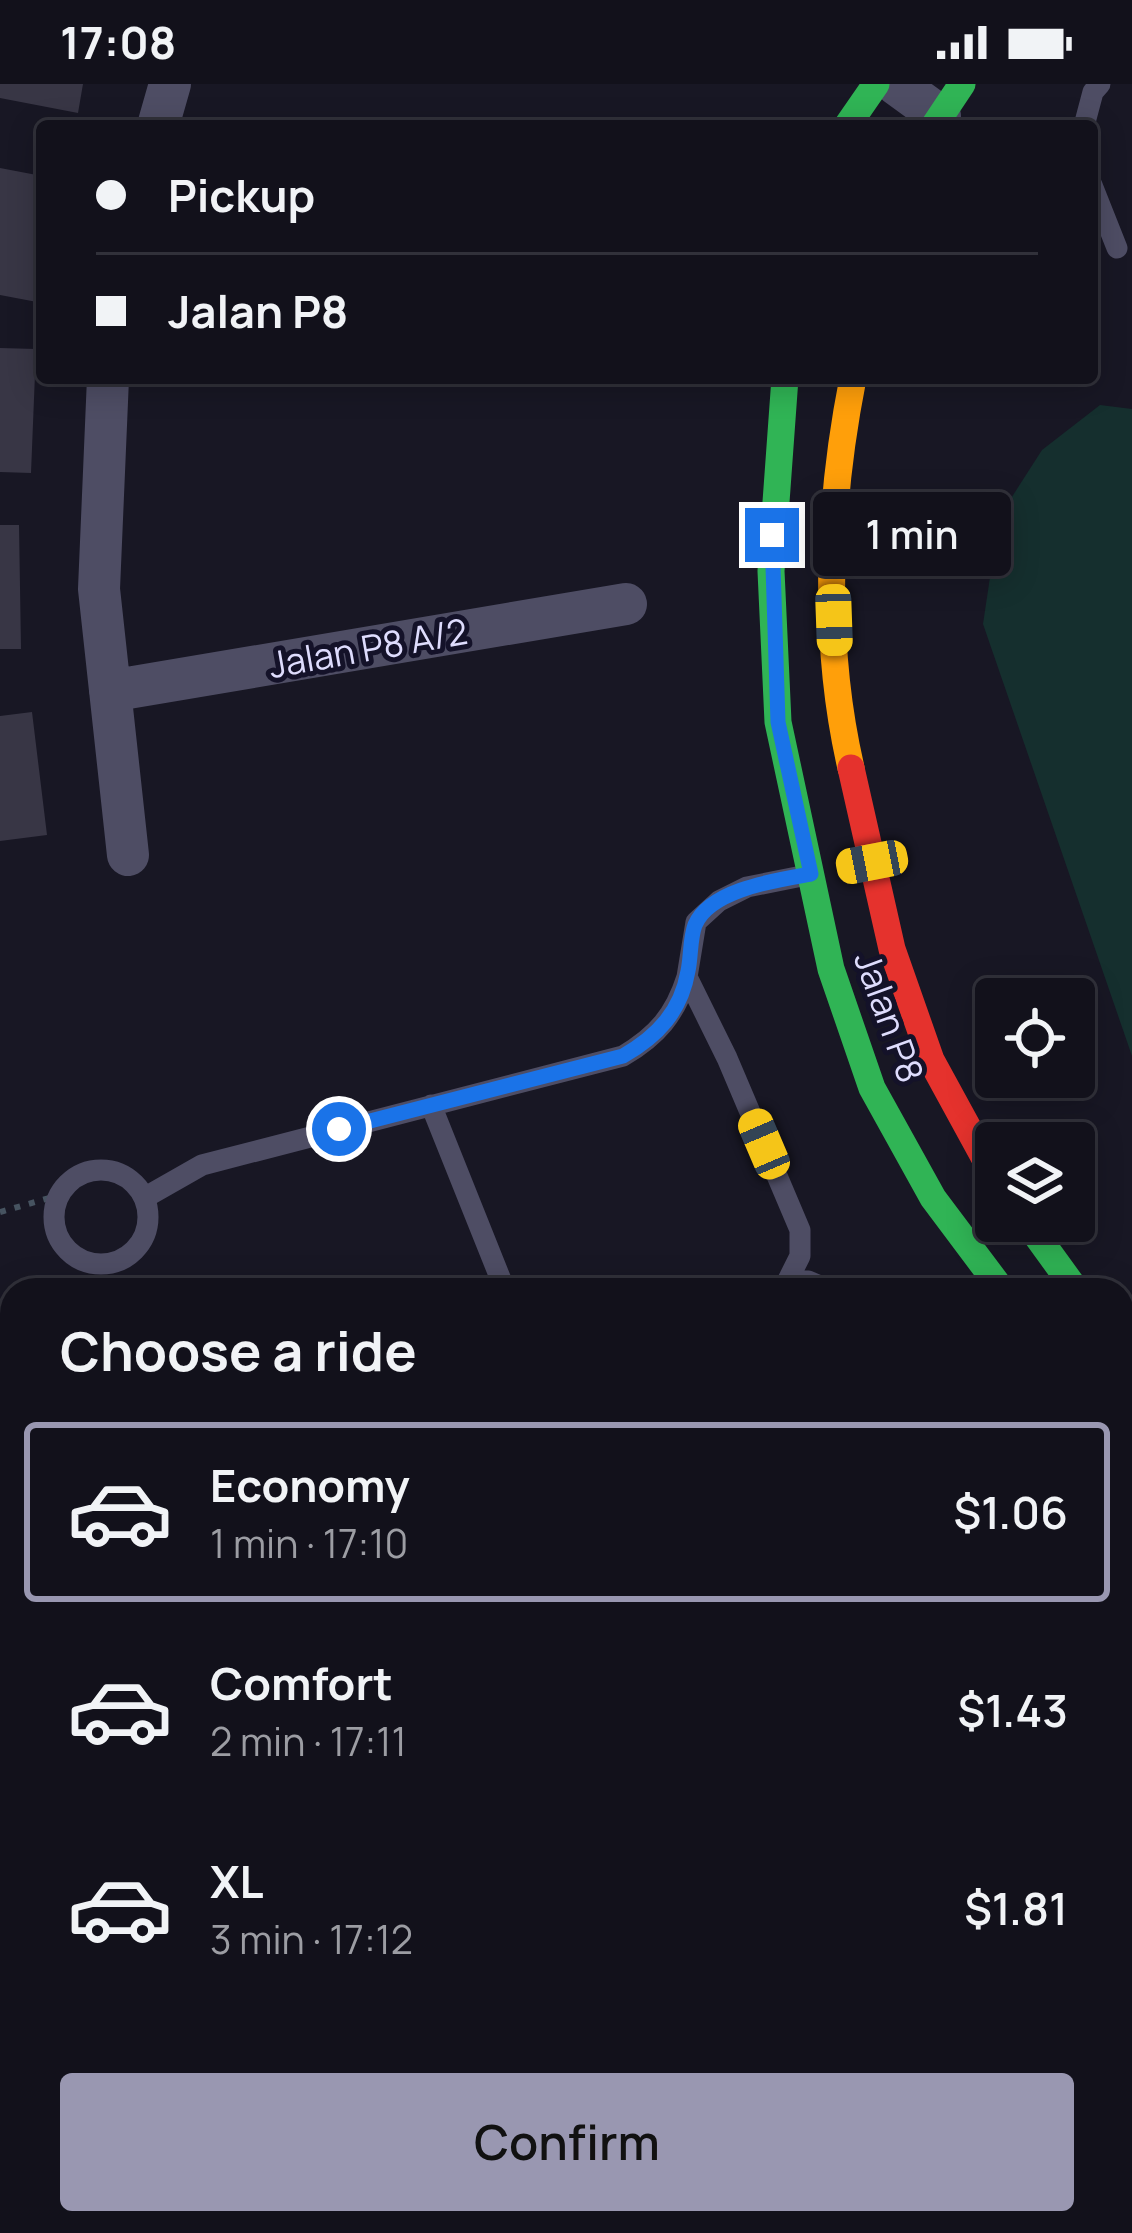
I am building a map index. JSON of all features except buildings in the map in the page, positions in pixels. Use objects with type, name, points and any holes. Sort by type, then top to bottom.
[{"type":"street","points":[[160,120],[170,84]]},
{"type":"street","points":[[851,120],[876,84]]},
{"type":"street","points":[[896,84],[946,109]]},
{"type":"street","points":[[107,384],[99,589],[128,855]]},
{"type":"street","name":"Jalan P8","points":[[784,384],[771,571],[778,722],[842,868],[892,949],[931,1060],[975,1141]]},
{"type":"street","name":"Jalan P8","points":[[852,384],[842,434],[833,596],[842,868],[831,969],[872,1088],[933,1198],[993,1278]]},
{"type":"street","name":"Jalan P8 A/2","points":[[110,691],[626,604]]},
{"type":"street","points":[[1041,1242],[1067,1278]]},
{"type":"lane","points":[[1086,120],[1100,84]]},
{"type":"lane","points":[[1098,200],[1118,248]]},
{"type":"lane","points":[[144,1198],[202,1165],[623,1056],[646,1043],[679,1004],[696,922],[719,901],[747,887],[842,868]]},
{"type":"lane","points":[[687,977],[728,1058],[800,1230],[800,1256],[790,1278]]},
{"type":"lane","points":[[431,1105],[500,1278]]},
{"type":"lane","points":[[86,1172],[120,1174],[144,1198],[146,1232],[138,1247],[108,1264],[75,1256],[62,1244],[55,1228],[60,1195],[86,1172]]},
{"type":"path","points":[[0,1213],[60,1195]]},
{"type":"green space","points":[[1100,405],[1132,409],[1132,1056],[983,624],[999,517],[1042,450]]},
{"type":"traffic: fast","points":[[851,120],[876,84]]},
{"type":"traffic: fast","points":[[938,120],[962,84]]},
{"type":"traffic: fast","points":[[785,384],[771,571],[778,722],[831,969],[872,1088],[933,1198],[993,1278]]},
{"type":"traffic: fast","points":[[1041,1242],[1067,1278]]},
{"type":"traffic: slow","points":[[851,768],[836,672],[832,573],[838,475],[852,384]]},
{"type":"traffic: jam","points":[[851,768],[892,949],[931,1060],[975,1141]]},
{"type":"route","points":[[339,1129],[623,1056],[646,1043],[679,1004],[696,922],[719,901],[747,887],[811,874],[778,722],[772,535]]}]
